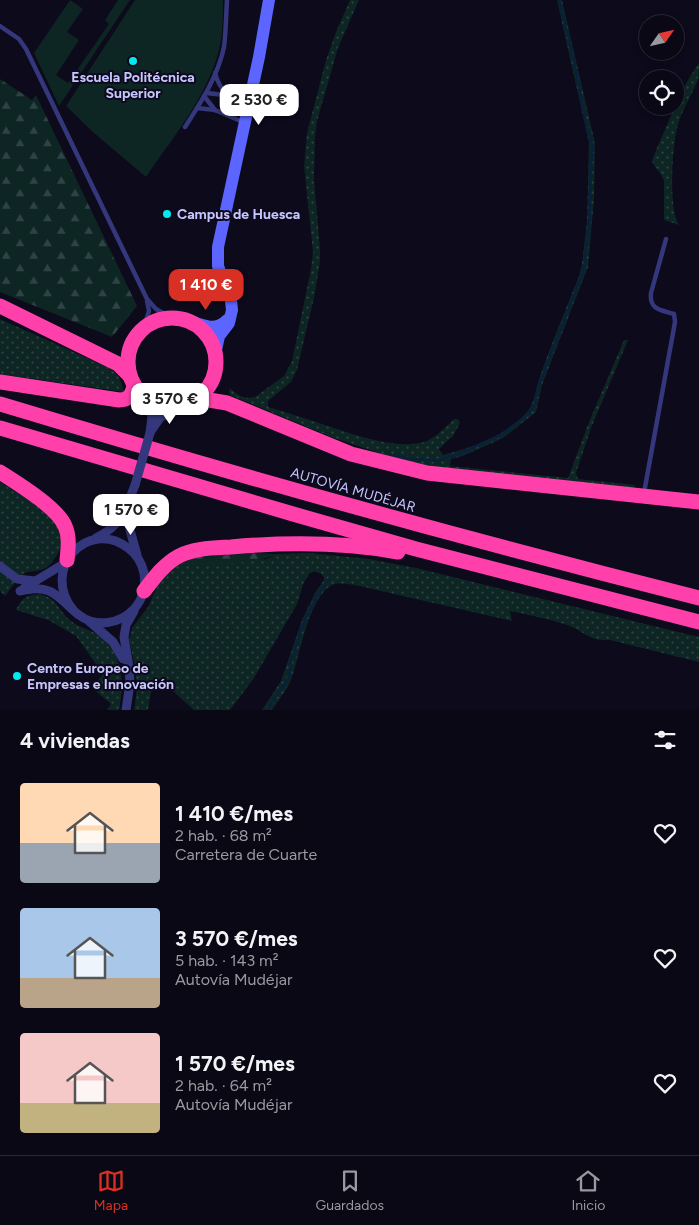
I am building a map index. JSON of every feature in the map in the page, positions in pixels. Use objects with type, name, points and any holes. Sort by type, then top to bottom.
[{"type":"highway","points":[[0,306],[72,340],[121,366],[135,385],[159,405],[186,404],[209,400],[227,402],[351,454],[427,473],[699,502]]},
{"type":"highway","points":[[72,340],[110,354],[121,351],[139,332],[156,320],[177,318],[196,325],[212,343],[216,362],[213,378],[207,389],[186,404]]},
{"type":"highway","points":[[0,382],[120,400],[127,399],[130,397],[135,385],[128,355],[139,332]]},
{"type":"highway","points":[[213,378],[217,391],[227,402]]},
{"type":"highway","name":"AUTOVÍA MUDÉJAR","points":[[0,404],[385,516],[699,598]]},
{"type":"highway","points":[[0,428],[433,553],[699,622]]},
{"type":"highway","points":[[0,472],[32,494],[60,517],[68,535],[66,562]]},
{"type":"highway","points":[[144,591],[159,571],[172,560],[187,552],[207,549],[298,543],[378,549],[418,556],[433,553]]},
{"type":"street","points":[[215,355],[219,336],[229,323],[232,314],[231,301],[218,266],[217,253],[266,23],[269,0]]},
{"type":"street","points":[[177,318],[210,327],[218,327],[232,314]]},
{"type":"street","points":[[20,591],[66,562],[76,549],[108,532],[124,514],[150,433],[152,416],[135,385]]},
{"type":"street","points":[[150,433],[160,418],[186,404]]},
{"type":"street","points":[[126,710],[129,675],[124,637],[126,625],[144,591],[144,573],[137,557],[129,522],[135,484]]},
{"type":"street","points":[[90,541],[116,542],[124,545],[137,557]]},
{"type":"street","points":[[66,562],[61,580],[62,589],[64,597],[74,611]]},
{"type":"street","points":[[0,567],[17,578],[36,581]]},
{"type":"street","points":[[0,567],[20,591]]},
{"type":"street","points":[[20,591],[34,588],[48,590],[74,611],[89,620],[117,647],[124,659],[129,675]]},
{"type":"street","points":[[89,620],[106,623],[115,621],[130,613],[136,606]]},
{"type":"lane","points":[[185,127],[216,73],[224,44],[226,0]]},
{"type":"lane","points":[[0,26],[19,39],[26,49],[147,300],[149,311],[139,332]]},
{"type":"lane","points":[[216,73],[219,85],[226,95],[248,108]]},
{"type":"lane","points":[[205,94],[226,95]]},
{"type":"lane","points":[[205,94],[215,110]]},
{"type":"lane","points":[[197,108],[215,110],[245,123]]},
{"type":"lane","points":[[643,496],[675,322],[674,314],[655,308],[650,302],[666,239]]},
{"type":"lane","points":[[147,300],[156,309],[177,318]]},
{"type":"green space","points":[[70,0],[83,9],[67,32],[79,40],[56,75],[68,83],[109,24],[105,20],[118,0],[130,0],[59,106],[34,53]]},
{"type":"green space","points":[[135,0],[223,0],[223,25],[214,67],[198,100],[146,177],[94,133],[66,106]]},
{"type":"green space","points":[[350,0],[359,0],[338,48],[317,121],[315,137],[314,178],[320,261],[315,293],[297,370],[291,382],[268,401],[268,407],[357,436],[398,444],[424,442],[440,432],[454,419],[458,419],[460,423],[453,436],[439,449],[443,455],[466,449],[499,434],[519,420],[530,408],[545,363],[579,276],[587,221],[589,143],[557,0],[562,0],[595,143],[594,199],[588,267],[542,385],[536,412],[503,438],[463,456],[451,459],[450,466],[568,478],[589,422],[624,340],[628,340],[591,428],[576,473],[578,479],[635,485],[633,489],[444,469],[397,459],[334,438],[230,395],[229,388],[240,396],[255,397],[284,376],[292,361],[313,252],[304,166],[307,133],[326,60]]},
{"type":"green space","points":[[699,63],[698,79],[684,110],[684,88]]},
{"type":"green space","points":[[0,79],[32,100],[36,95],[137,306],[112,337],[0,292]]},
{"type":"green space","points":[[671,115],[682,115],[674,143],[672,174],[673,204],[679,225],[664,220],[664,181],[652,161]]},
{"type":"green space","points":[[0,319],[107,367],[119,377],[124,392],[0,374]]},
{"type":"green space","points":[[0,482],[45,512],[60,532],[62,543],[57,555],[45,569],[22,575],[5,596],[0,591]]},
{"type":"green space","points":[[257,553],[276,554],[255,561],[216,564],[181,563],[198,557]]},
{"type":"green space","points":[[310,553],[369,559],[416,568],[699,637],[699,662],[610,640],[597,639],[587,636],[567,625],[524,614],[510,611],[512,621],[355,585],[337,584],[332,585],[324,592],[311,614],[287,688],[272,710],[262,710],[281,681],[302,620],[315,593],[324,580],[321,574],[314,571],[310,573],[304,582],[297,604],[254,678],[230,710],[194,710],[165,684],[160,683],[151,692],[148,710],[134,710],[136,675],[129,640],[132,628],[148,607],[159,582],[179,563],[267,559],[276,554]]},
{"type":"green space","points":[[39,594],[54,601],[70,620],[97,634],[106,641],[117,659],[122,678],[119,710],[107,710],[111,704],[92,688],[103,674],[76,636],[48,620],[16,610],[25,598]]},
{"type":"waterway","points":[[389,456],[435,461],[459,454],[501,435],[526,416],[534,407],[539,385],[582,275],[589,224],[592,144],[559,0]]},
{"type":"waterway","points":[[267,710],[289,677],[291,662],[303,624],[315,600],[329,579]]},
{"type":"place","name":"Escuela Politécnica Superior","points":[[133,61]]},
{"type":"place","name":"Campus de Huesca","points":[[167,214]]},
{"type":"place","name":"Centro Europeo de Empresas e Innovación","points":[[17,676]]}]
